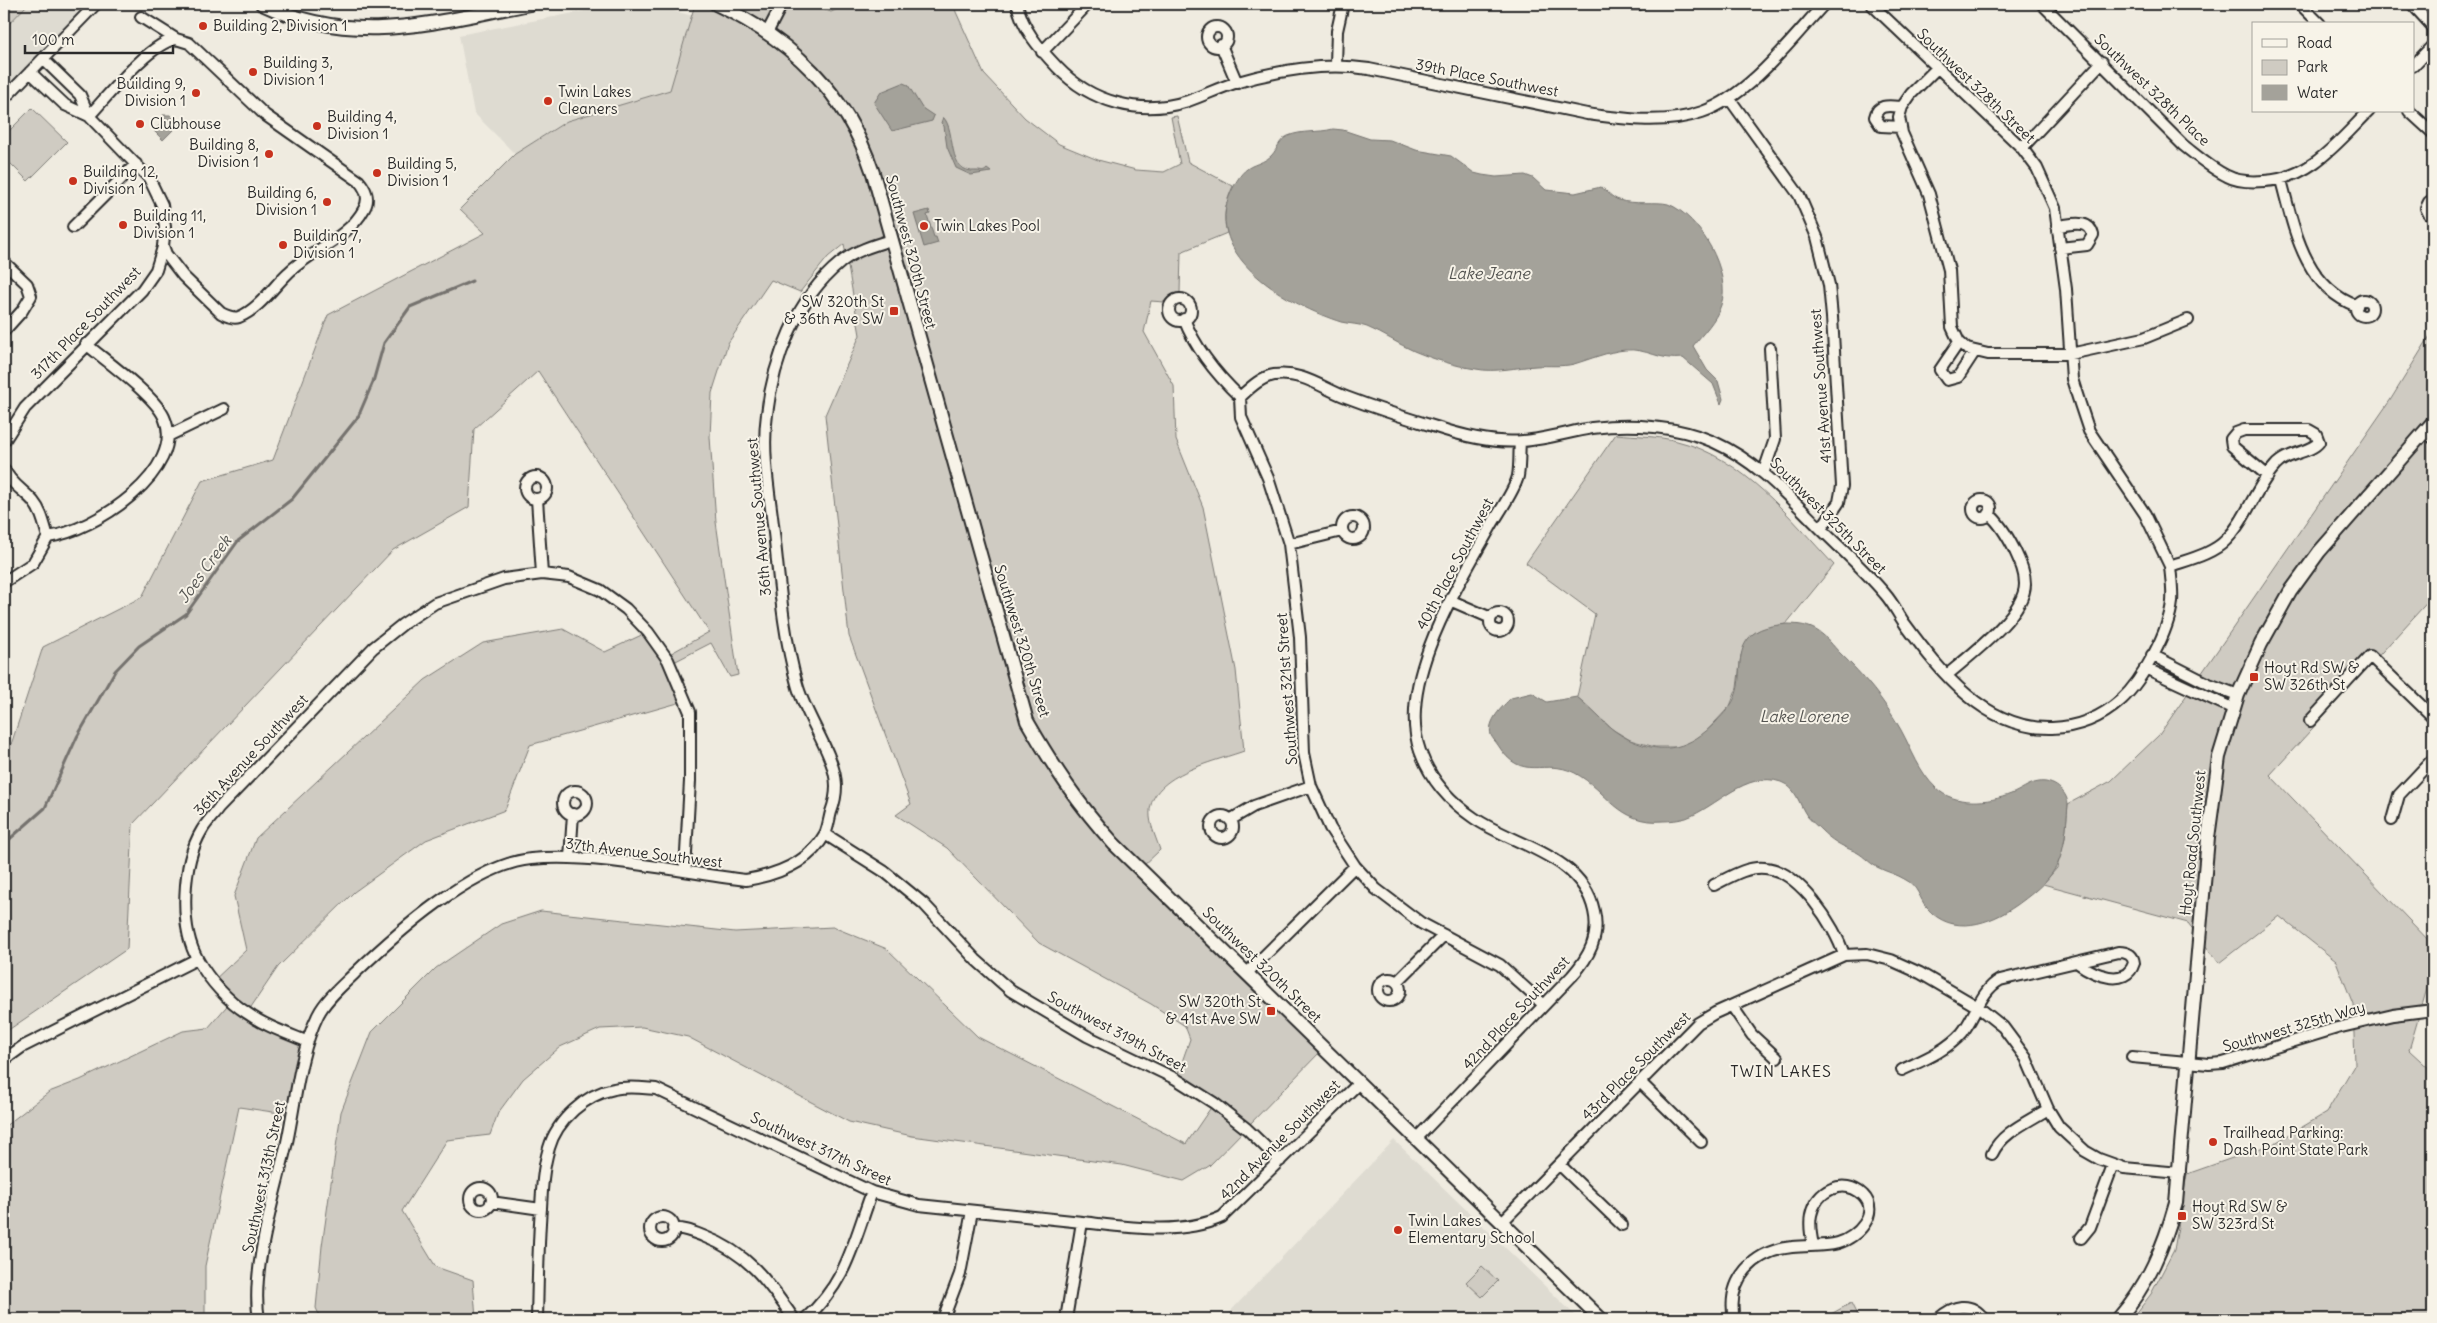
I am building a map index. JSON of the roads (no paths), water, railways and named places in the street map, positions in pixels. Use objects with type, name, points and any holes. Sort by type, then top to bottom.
[{"type":"main road","points":[[262,4],[316,24],[336,28],[372,30],[411,27],[530,4]]},
{"type":"main road","name":"Southwest 320th Street","points":[[716,4],[767,33],[811,68],[845,111],[868,158],[1026,721],[1058,775],[1096,823],[1247,974],[1601,1319]]},
{"type":"main road","name":"Hoyt Road Southwest","points":[[2118,1319],[2137,1295],[2158,1258],[2176,1203],[2208,838],[2219,757],[2238,695],[2260,644],[2290,592],[2319,552],[2430,430]]},
{"type":"street","points":[[4,99],[96,4]]},
{"type":"street","points":[[767,33],[782,4]]},
{"type":"street","points":[[1017,4],[1026,30],[1042,52],[1088,4]]},
{"type":"street","points":[[1336,65],[1337,32],[1343,4]]},
{"type":"street","points":[[1614,4],[1639,4]]},
{"type":"street","name":"39th Place Southwest","points":[[1042,52],[1069,80],[1090,94],[1116,104],[1144,107],[1171,105],[1237,83],[1280,72],[1336,65],[1369,69],[1587,114],[1623,119],[1659,120],[1701,112],[1729,98],[1751,80],[1824,4]]},
{"type":"street","name":"Southwest 328th Street","points":[[1870,4],[2022,148],[2047,187],[2054,208],[2060,248],[2072,379],[2089,431],[2145,514],[2170,566]]},
{"type":"street","name":"Southwest 328th Place","points":[[2042,4],[2183,144],[2208,165],[2228,177],[2248,182],[2282,180]]},
{"type":"street","points":[[2300,4],[2318,22]]},
{"type":"street","points":[[2412,4],[2433,27]]},
{"type":"street","points":[[141,17],[176,39]]},
{"type":"street","points":[[89,116],[151,51],[163,43],[176,39],[184,40],[192,45],[252,103],[279,126],[359,181],[367,194],[366,207],[345,232],[303,259],[253,308],[238,317],[230,317],[222,313],[183,276],[170,261],[163,246]]},
{"type":"street","points":[[2414,65],[2433,45]]},
{"type":"street","points":[[1221,46],[1237,83]]},
{"type":"street","points":[[43,59],[80,94],[89,116]]},
{"type":"street","points":[[2022,148],[2102,62]]},
{"type":"street","points":[[1937,68],[1910,94],[1902,107],[1899,117],[1901,127],[1929,194],[1948,270],[1952,327],[1967,347],[1988,354],[2070,354],[2144,338],[2188,320]]},
{"type":"street","points":[[30,72],[65,106],[89,116]]},
{"type":"street","name":"41st Avenue Southwest","points":[[1729,98],[1800,195],[1817,237],[1829,285],[1842,486],[1839,502],[1821,529]]},
{"type":"street","points":[[1901,127],[1881,126],[1875,117],[1878,110],[1884,106],[1902,107]]},
{"type":"street","points":[[2357,306],[2343,301],[2307,262],[2300,250],[2282,180],[2306,170],[2314,164],[2368,112]]},
{"type":"street","points":[[2411,112],[2433,133]]},
{"type":"street","name":"317th Place Southwest","points":[[4,441],[25,408],[150,280],[156,270],[163,246],[165,227],[162,206],[153,185],[136,164],[89,116]]},
{"type":"street","points":[[73,228],[136,164]]},
{"type":"street","points":[[2433,199],[2426,208],[2429,214],[2433,216]]},
{"type":"street","points":[[2057,226],[2084,224],[2090,228],[2093,235],[2087,245],[2060,248]]},
{"type":"street","name":"36th Avenue Southwest","points":[[825,834],[836,786],[834,769],[810,720],[797,685],[786,634],[766,450],[767,414],[774,378],[789,334],[811,297],[840,262],[864,248],[891,240]]},
{"type":"street","points":[[4,262],[27,284],[31,291],[30,301],[4,331]]},
{"type":"street","points":[[1184,320],[1188,330],[1218,376],[1240,397]]},
{"type":"street","points":[[48,537],[80,529],[113,510],[147,479],[160,463],[165,453],[168,436],[165,419],[156,405],[86,344]]},
{"type":"street","points":[[1967,347],[1958,377],[1947,380],[1940,370],[1967,347]]},
{"type":"street","points":[[1764,471],[1775,439],[1770,348]]},
{"type":"street","name":"Southwest 325th Street","points":[[1240,397],[1252,385],[1271,375],[1290,374],[1311,379],[1344,396],[1437,428],[1480,439],[1520,442],[1594,428],[1661,428],[1714,442],[1764,471],[1888,598],[1908,628],[1947,675],[1961,690],[1986,710],[2008,721],[2034,729],[2065,728],[2091,721],[2112,707],[2130,691],[2145,668]]},
{"type":"street","name":"Southwest 321st Street","points":[[1240,397],[1241,417],[1268,478],[1289,544],[1300,637],[1304,753],[1310,786],[1341,847],[1376,889],[1421,922],[1500,965],[1544,1005]]},
{"type":"street","points":[[168,436],[224,409]]},
{"type":"street","points":[[2234,709],[2145,668],[2170,614],[2172,600],[2170,566],[2208,552],[2225,541],[2268,476],[2284,458],[2316,446],[2319,442],[2316,434],[2309,430],[2244,430],[2236,433],[2231,439],[2232,446],[2268,476]]},
{"type":"street","name":"40th Place Southwest","points":[[1520,442],[1518,477],[1434,631],[1425,660],[1415,722],[1420,750],[1443,792],[1460,808],[1487,826],[1568,869],[1587,891]]},
{"type":"street","points":[[4,469],[10,480],[36,506],[44,522],[48,537],[33,563],[4,582]]},
{"type":"street","points":[[537,499],[542,574]]},
{"type":"street","points":[[1947,675],[2007,620],[2022,600],[2025,585],[2022,567],[2012,546],[1989,514]]},
{"type":"street","points":[[1289,544],[1342,531]]},
{"type":"street","name":"36th Avenue Southwest","points":[[306,1042],[246,1013],[212,982],[196,959],[185,918],[186,878],[194,846],[202,830],[218,809],[373,648],[403,624],[435,603],[504,579],[542,574],[569,577],[600,590],[626,609],[648,632],[673,670],[690,712],[690,781],[685,871]]},
{"type":"street","points":[[1452,601],[1491,618]]},
{"type":"street","points":[[2152,655],[2209,684],[2238,695]]},
{"type":"street","points":[[2310,721],[2370,656],[2433,717]]},
{"type":"street","points":[[2392,820],[2399,794],[2433,759]]},
{"type":"street","points":[[1230,820],[1254,806],[1310,786]]},
{"type":"street","points":[[570,858],[573,814]]},
{"type":"street","name":"37th Avenue Southwest","points":[[306,1042],[319,1012],[343,985],[380,949],[455,892],[514,862],[570,858],[746,880],[768,877],[788,869],[808,854],[825,834]]},
{"type":"street","name":"Southwest 319th Street","points":[[825,834],[885,872],[924,904],[976,960],[1011,991],[1087,1036],[1176,1079],[1214,1102],[1247,1128],[1280,1161]]},
{"type":"street","points":[[1247,974],[1355,866]]},
{"type":"street","points":[[1714,885],[1751,869],[1764,868],[1778,872],[1796,885],[1827,917],[1844,956],[1867,954],[1891,960],[1920,973],[1978,1007],[2003,1026],[2026,1058],[2048,1109],[2071,1140],[2085,1151],[2113,1165],[2136,1170],[2180,1173]]},
{"type":"street","name":"42nd Place Southwest","points":[[1416,1139],[1580,967],[1594,943],[1596,917],[1587,891]]},
{"type":"street","points":[[1397,982],[1444,935]]},
{"type":"street","points":[[1902,1070],[1950,1044],[1965,1029],[1991,986],[2000,980],[2118,952],[2131,955],[2134,963],[2127,973],[2112,977],[2098,975],[2078,963]]},
{"type":"street","name":"43rd Place Southwest","points":[[1502,1222],[1698,1024],[1732,1006],[1844,956]]},
{"type":"street","points":[[4,1060],[22,1047],[196,959]]},
{"type":"street","points":[[1732,1006],[1744,1026],[1776,1058]]},
{"type":"street","name":"Southwest 325th Way","points":[[2132,1057],[2209,1064],[2223,1063],[2338,1028],[2393,1016],[2433,1010]]},
{"type":"street","name":"Southwest 313th Street","points":[[259,1319],[257,1289],[265,1241],[293,1116],[306,1042]]},
{"type":"street","points":[[1640,1082],[1701,1142]]},
{"type":"street","name":"42nd Avenue Southwest","points":[[1082,1222],[1133,1227],[1207,1224],[1222,1217],[1239,1203],[1359,1083]]},
{"type":"street","name":"Southwest 317th Street","points":[[538,1319],[537,1252],[544,1173],[549,1147],[557,1130],[568,1116],[587,1100],[613,1089],[634,1087],[656,1090],[872,1192],[919,1205],[1082,1222]]},
{"type":"street","points":[[1992,1154],[1996,1145],[2004,1136],[2048,1109]]},
{"type":"street","points":[[1559,1164],[1622,1225]]},
{"type":"street","points":[[2081,1238],[2090,1226],[2113,1165]]},
{"type":"street","points":[[1734,1319],[1733,1291],[1738,1279],[1748,1266],[1771,1251],[1840,1243],[1855,1233],[1868,1218],[1870,1208],[1866,1199],[1856,1190],[1845,1186],[1834,1188],[1823,1195],[1811,1213],[1813,1246]]},
{"type":"street","points":[[804,1319],[830,1294],[845,1267],[872,1192]]},
{"type":"street","points":[[491,1202],[541,1209]]},
{"type":"street","points":[[943,1319],[960,1274],[972,1211]]},
{"type":"street","points":[[1066,1319],[1082,1222]]},
{"type":"street","points":[[673,1229],[684,1229],[730,1247],[762,1277],[794,1319]]},
{"type":"street","points":[[1938,1319],[1956,1306],[1971,1308],[1984,1319]]},
{"type":"water","points":[[903,83],[908,85],[922,108],[934,116],[932,121],[892,131],[874,103],[881,92]]},
{"type":"water","points":[[163,115],[170,115],[179,124],[163,140],[154,131],[163,122]]},
{"type":"water","points":[[943,117],[950,131],[953,150],[960,166],[967,170],[982,172],[987,169],[991,172],[971,175],[956,168],[947,147],[944,126],[941,123]]},
{"type":"water","name":"Lake Jeane","points":[[1333,129],[1343,130],[1370,139],[1390,140],[1416,150],[1451,156],[1474,173],[1482,175],[1496,177],[1525,175],[1533,178],[1546,190],[1575,193],[1601,187],[1619,200],[1664,203],[1680,210],[1702,233],[1711,247],[1722,277],[1723,292],[1719,311],[1713,322],[1693,346],[1707,370],[1718,381],[1723,399],[1721,404],[1713,384],[1683,358],[1667,358],[1640,351],[1625,350],[1569,365],[1498,370],[1476,369],[1421,354],[1367,327],[1341,322],[1298,304],[1276,291],[1256,275],[1239,257],[1228,237],[1225,216],[1231,192],[1239,177],[1245,171],[1270,157],[1285,138],[1293,134]]},
{"type":"water","name":"Twin Lakes Pool","points":[[929,210],[930,214],[927,215],[934,237],[936,237],[938,243],[924,247],[914,214]]},
{"type":"water","name":"Lake Lorene","points":[[1786,624],[1803,625],[1819,632],[1874,689],[1901,730],[1925,775],[1943,794],[1962,800],[1982,801],[2014,793],[2039,782],[2049,783],[2062,791],[2068,804],[2065,838],[2058,862],[2044,883],[2017,905],[1995,918],[1983,922],[1959,925],[1937,917],[1927,908],[1916,889],[1910,883],[1877,867],[1857,852],[1840,845],[1829,837],[1807,816],[1791,788],[1781,782],[1756,781],[1732,791],[1698,813],[1686,818],[1669,821],[1648,821],[1635,818],[1624,812],[1575,773],[1553,767],[1534,768],[1516,764],[1507,757],[1491,735],[1490,730],[1493,720],[1507,702],[1511,698],[1532,693],[1547,702],[1577,697],[1615,731],[1643,745],[1666,748],[1687,743],[1706,731],[1733,702],[1738,687],[1742,652],[1748,639],[1756,632],[1770,626]]},
{"type":"waterway","name":"Joes Creek","points":[[4,844],[45,808],[77,737],[115,671],[139,646],[186,614],[238,541],[292,499],[358,417],[373,382],[384,343],[410,307],[472,281]]},
{"type":"place","name":"Building 2, Division 1","points":[[203,26]]},
{"type":"place","name":"Building 3, Division 1","points":[[253,72]]},
{"type":"place","name":"Building 9, Division 1","points":[[196,93]]},
{"type":"place","name":"Twin Lakes Cleaners","points":[[548,101]]},
{"type":"place","name":"Clubhouse","points":[[140,124]]},
{"type":"place","name":"Building 4, Division 1","points":[[317,126]]},
{"type":"place","name":"Building 8, Division 1","points":[[269,154]]},
{"type":"place","name":"Building 5, Division 1","points":[[377,173]]},
{"type":"place","name":"Building 12, Division 1","points":[[73,181]]},
{"type":"place","name":"Building 6, Division 1","points":[[327,202]]},
{"type":"place","name":"Building 11, Division 1","points":[[123,225]]},
{"type":"place","name":"Twin Lakes Pool","points":[[924,226]]},
{"type":"place","name":"Building 7, Division 1","points":[[283,245]]},
{"type":"place","name":"SW 320th St & 36th Ave SW","points":[[894,311]]},
{"type":"place","name":"Hoyt Rd SW & SW 326th St","points":[[2254,677]]},
{"type":"place","name":"SW 320th St & 41st Ave SW","points":[[1271,1011]]},
{"type":"place","name":"Trailhead Parking: Dash Point State Park","points":[[2213,1142]]},
{"type":"place","name":"Hoyt Rd SW & SW 323rd St","points":[[2182,1216]]},
{"type":"place","name":"Twin Lakes Elementary School","points":[[1398,1230]]},
{"type":"district","name":"TWIN LAKES","points":[[1781,1071]]}]
